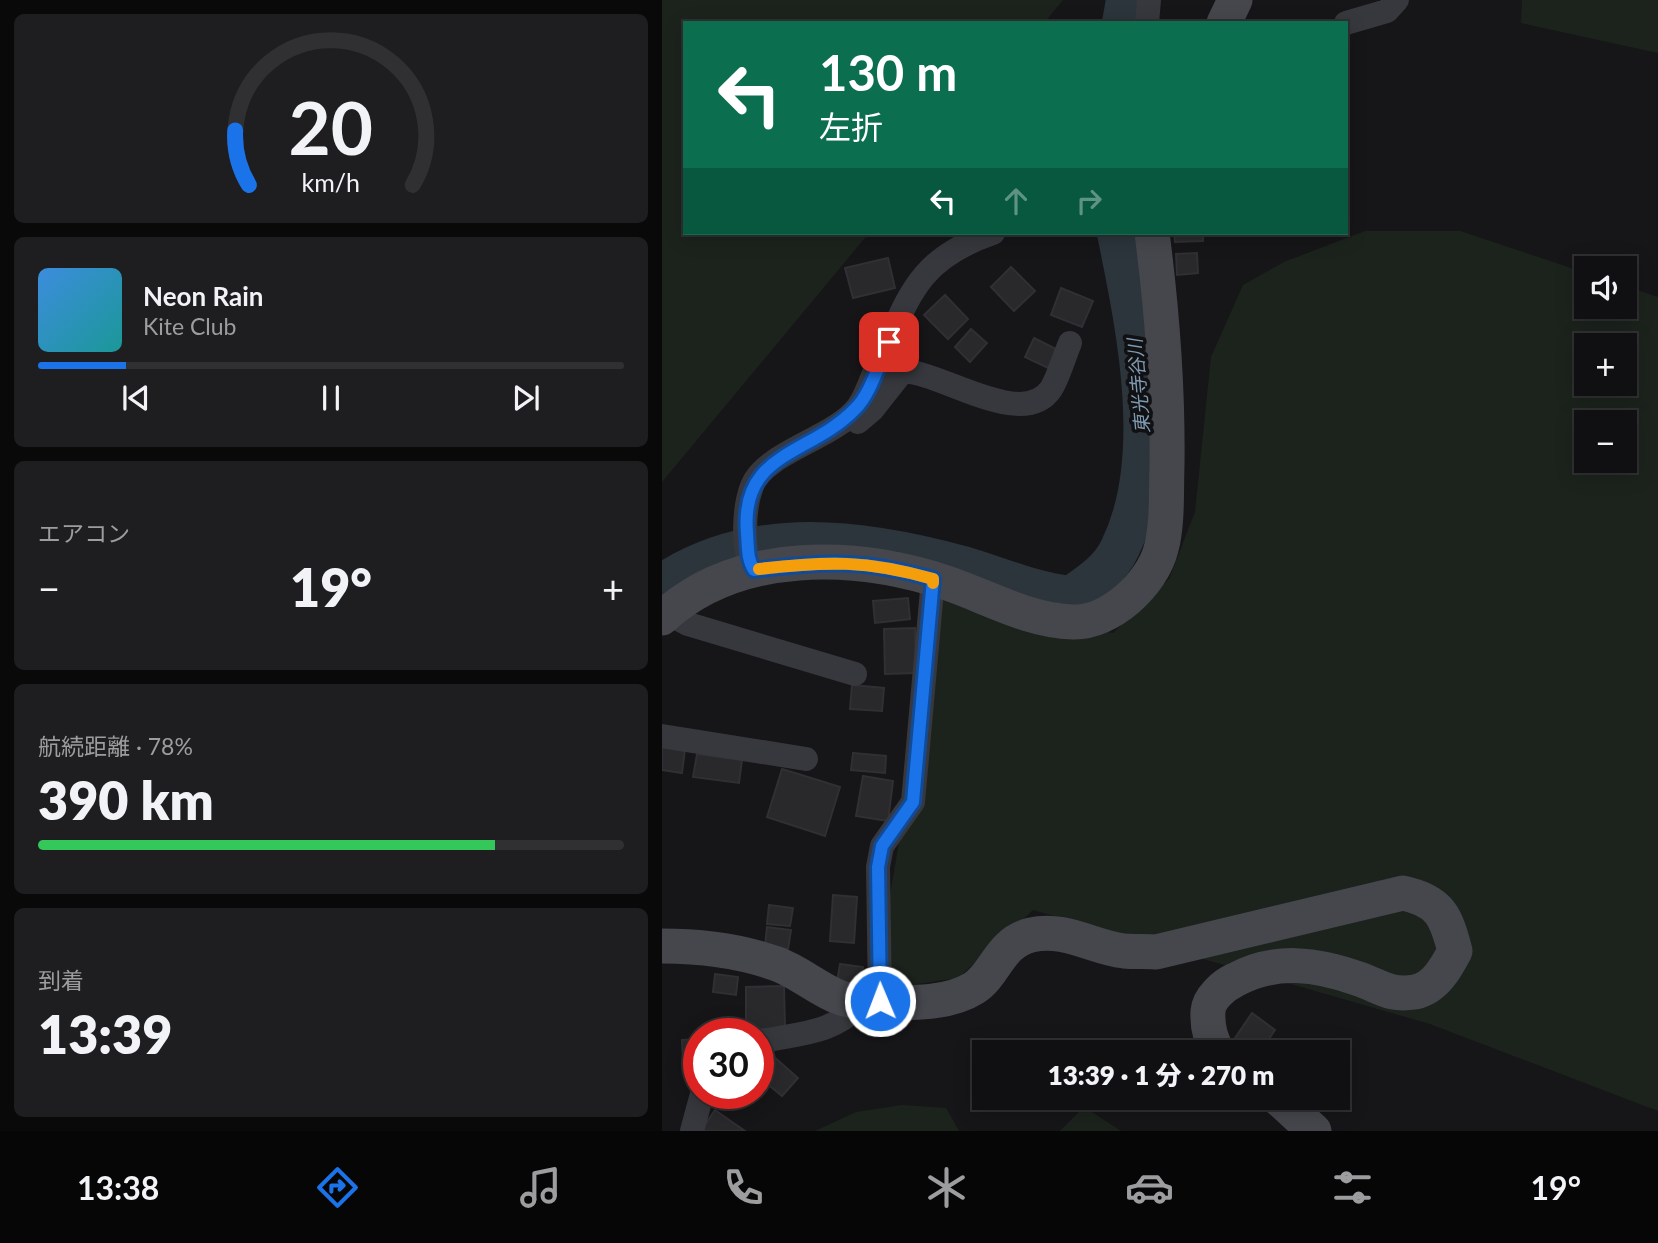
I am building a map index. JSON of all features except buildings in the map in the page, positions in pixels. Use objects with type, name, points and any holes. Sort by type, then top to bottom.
[{"type":"street","points":[[1147,21],[1149,0]]},
{"type":"street","points":[[1225,21],[1235,0]]},
{"type":"street","points":[[1348,22],[1387,12],[1397,0]]},
{"type":"street","points":[[752,566],[746,525],[752,486],[762,471],[832,430],[858,407],[920,277],[940,258],[971,240],[987,235]]},
{"type":"street","points":[[664,616],[752,566],[842,562],[885,565],[933,579],[1044,619],[1076,623],[1103,615],[1132,596],[1161,550],[1166,493],[1164,345],[1152,235]]},
{"type":"street","points":[[832,430],[859,422],[902,372],[914,371],[977,397],[1020,403],[1038,400],[1050,390],[1070,343]]},
{"type":"street","points":[[871,1002],[878,867],[882,846],[913,802],[933,579]]},
{"type":"street","points":[[664,616],[855,674]]},
{"type":"street","points":[[662,736],[806,759]]},
{"type":"street","points":[[662,946],[698,946],[778,964],[832,995],[871,1002],[948,999],[975,987],[1005,949],[1027,936],[1046,932],[1123,951],[1156,952],[1403,893],[1426,898],[1447,920],[1455,951],[1443,974],[1419,991],[1392,994],[1360,979],[1317,967],[1281,964],[1248,972],[1225,985],[1209,1006],[1207,1027],[1213,1040]]},
{"type":"street","points":[[774,1039],[824,1030],[848,1019],[871,1002]]},
{"type":"street","points":[[692,1131],[698,1109]]},
{"type":"street","points":[[1291,1110],[1314,1131]]},
{"type":"shaded area","points":[[662,0],[1063,0],[1046,21],[683,21],[683,235],[867,235],[662,482]]},
{"type":"shaded area","points":[[1522,0],[1658,0],[1658,53],[1521,23]]},
{"type":"shaded area","points":[[1365,231],[1460,231],[1574,269],[1574,319],[1637,319],[1637,290],[1658,297],[1658,1111],[1430,1024],[1033,910],[958,978],[889,988],[889,901],[941,595],[990,616],[1113,633],[1169,579],[1195,512],[1211,357],[1243,285],[1284,262]]},
{"type":"shaded area","points":[[902,1105],[946,1108],[959,1131],[815,1131],[856,1112]]},
{"type":"shaded area","points":[[1081,1110],[1089,1110],[1121,1131],[1060,1131]]},
{"type":"waterway","name":"東光寺谷川","points":[[1122,21],[1126,0]]},
{"type":"waterway","name":"東光寺谷川","points":[[662,584],[697,565],[733,552],[771,544],[809,542],[887,549],[963,566],[1030,588],[1071,596],[1092,581],[1111,563],[1120,548],[1133,512],[1141,474],[1142,392],[1138,350],[1117,235]]},
{"type":"slow traffic","points":[[759,569],[807,563],[885,565],[933,579],[933,583]]},
{"type":"route","points":[[880,1001],[878,867],[882,846],[913,802],[933,579],[885,565],[842,562],[807,563],[754,570],[749,562],[746,525],[752,486],[762,471],[832,430],[858,407],[889,342]]}]
